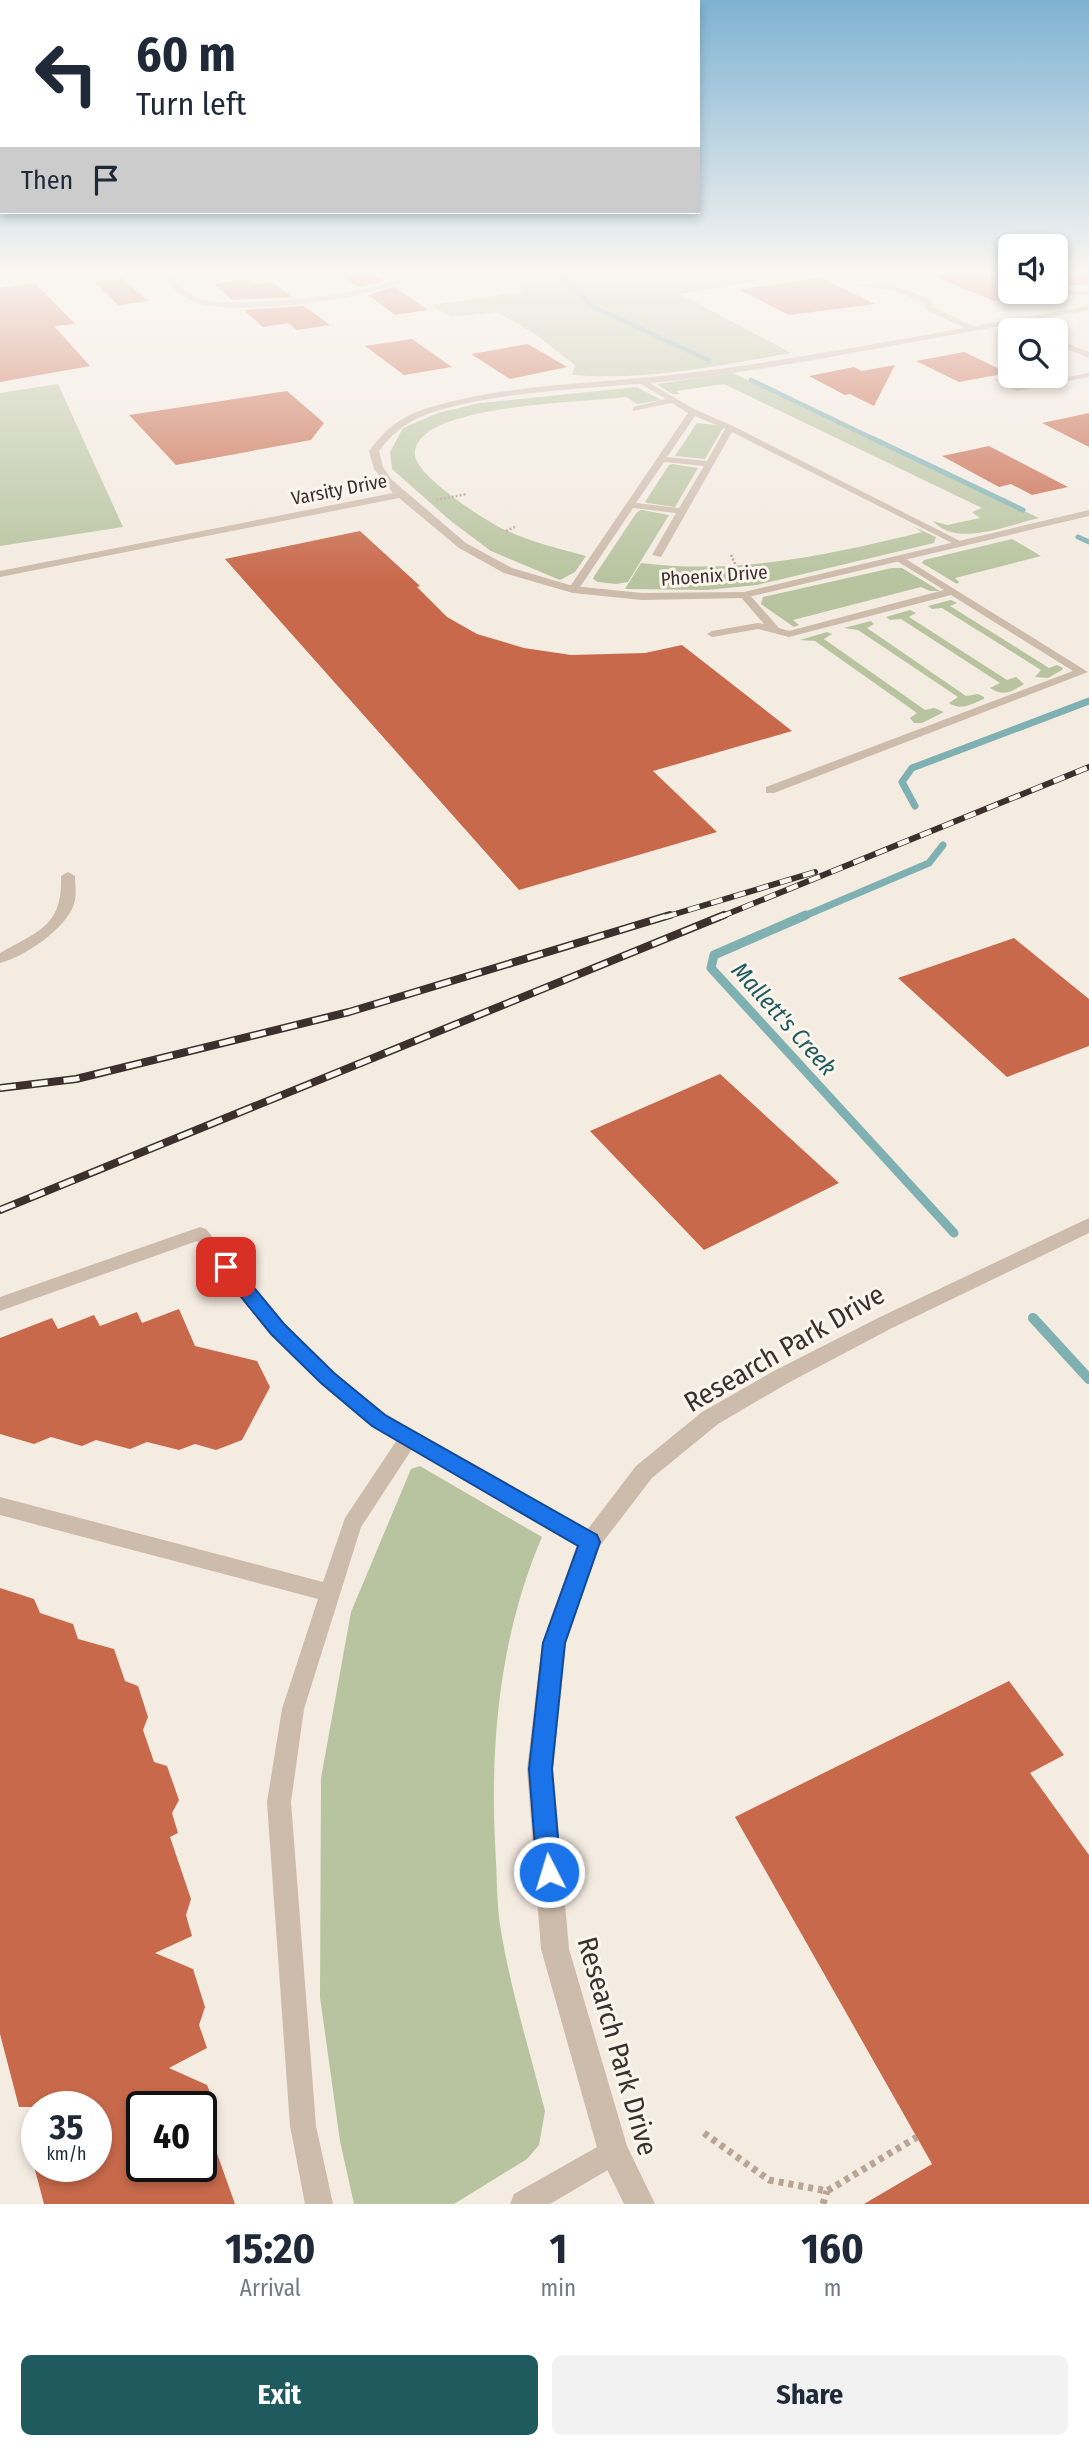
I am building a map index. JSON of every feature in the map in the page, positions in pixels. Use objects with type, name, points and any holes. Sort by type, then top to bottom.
[{"type":"street","name":"Varsity Drive","points":[[402,494],[379,471],[374,451],[384,435],[408,418],[452,404],[492,397],[644,382],[694,374]]},
{"type":"street","name":"Varsity Drive","points":[[0,574],[402,494]]},
{"type":"street","name":"Phoenix Drive","points":[[402,494],[478,556],[540,581],[574,588],[659,597],[744,595],[1089,513]]},
{"type":"street","name":"Research Park Drive","points":[[640,2204],[613,2151],[555,1949],[540,1769],[554,1643],[589,1542],[644,1472],[710,1418],[885,1322],[1089,1225]]},
{"type":"lane","points":[[1068,379],[1089,375]]},
{"type":"lane","points":[[644,382],[694,412],[961,544]]},
{"type":"lane","points":[[636,409],[672,400]]},
{"type":"lane","points":[[574,588],[694,412]]},
{"type":"lane","points":[[657,555],[730,428]]},
{"type":"lane","points":[[662,459],[709,464]]},
{"type":"lane","points":[[631,505],[682,511]]},
{"type":"lane","points":[[770,790],[1082,671],[901,559]]},
{"type":"lane","points":[[712,634],[758,626],[789,634],[953,592]]},
{"type":"lane","points":[[744,595],[775,630]]},
{"type":"lane","points":[[0,959],[51,928],[64,913],[68,901],[68,876]]},
{"type":"lane","points":[[0,1304],[200,1233],[278,1329],[327,1378],[379,1420],[589,1542]]},
{"type":"lane","points":[[319,2204],[303,2126],[279,1802],[293,1709],[352,1524],[409,1438]]},
{"type":"lane","points":[[0,1506],[330,1593]]},
{"type":"lane","points":[[524,2204],[613,2151]]},
{"type":"path","points":[[453,497],[467,494]]},
{"type":"path","points":[[506,531],[517,526]]},
{"type":"path","points":[[731,555],[736,566]]},
{"type":"path","points":[[704,2133],[769,2180],[827,2191],[917,2137]]},
{"type":"path","points":[[823,2204],[827,2191]]},
{"type":"green space","points":[[572,374],[656,374],[627,376]]},
{"type":"green space","points":[[735,374],[1039,518],[969,534],[943,529],[933,521],[947,525],[980,518],[972,512],[982,508],[724,384],[676,391],[680,394],[672,394],[657,384]]},
{"type":"green space","points":[[58,384],[123,527],[0,546],[0,393]]},
{"type":"green space","points":[[637,387],[661,400],[637,404],[626,397],[498,410],[450,421],[431,430],[417,444],[415,456],[419,465],[454,498],[505,530],[586,556],[575,572],[560,580],[491,551],[452,522],[392,469],[390,452],[403,428],[438,413],[480,403]]},
{"type":"green space","points":[[697,423],[723,428],[705,459],[675,456]]},
{"type":"green space","points":[[669,465],[698,468],[675,507],[645,502]]},
{"type":"green space","points":[[642,510],[669,515],[628,582],[616,584],[593,579],[637,512]]},
{"type":"green space","points":[[912,526],[936,537],[934,543],[757,585],[707,590],[625,589],[641,563],[712,566],[783,561],[922,532]]},
{"type":"green space","points":[[1012,539],[1041,556],[955,578],[959,582],[957,584],[922,563],[924,560]]},
{"type":"green space","points":[[902,568],[940,591],[921,587],[793,620],[799,625],[794,627],[761,604],[763,597]]},
{"type":"green space","points":[[951,600],[957,603],[950,606],[1049,668],[1057,665],[1063,668],[1062,670],[1048,678],[1035,677],[1041,670],[942,608],[932,609],[928,606]]},
{"type":"green space","points":[[910,610],[916,613],[909,617],[1007,680],[1016,677],[1024,684],[1007,692],[995,691],[990,688],[1000,683],[901,619],[890,620],[886,617]]},
{"type":"green space","points":[[871,621],[874,624],[867,628],[966,696],[978,694],[984,699],[967,706],[949,703],[958,697],[858,630],[844,628]]},
{"type":"green space","points":[[827,632],[832,634],[824,639],[925,710],[934,708],[944,712],[922,723],[914,723],[910,718],[917,713],[815,641],[800,640]]},
{"type":"green space","points":[[420,1466],[542,1537],[515,1615],[506,1656],[496,1737],[494,1820],[498,1901],[504,1949],[545,2111],[539,2145],[527,2159],[454,2204],[354,2204],[340,2141],[320,1997],[321,1778],[351,1612],[411,1469]]},
{"type":"building","points":[[0,374],[46,374],[0,382]]},
{"type":"building","points":[[502,374],[534,374],[510,379]]},
{"type":"building","points":[[890,374],[874,406],[850,394],[845,395],[809,376]]},
{"type":"building","points":[[942,374],[998,374],[959,382]]},
{"type":"building","points":[[287,391],[324,423],[311,440],[176,465],[129,415]]},
{"type":"building","points":[[1089,413],[1089,447],[1042,423]]},
{"type":"building","points":[[989,446],[1068,487],[1032,495],[1011,484],[999,487],[942,456]]},
{"type":"building","points":[[360,531],[420,586],[417,587],[447,617],[477,634],[524,648],[571,655],[645,653],[682,645],[792,731],[653,771],[717,832],[519,890],[225,559]]},
{"type":"building","points":[[1014,938],[1089,999],[1089,1046],[1007,1077],[898,978]]},
{"type":"building","points":[[720,1074],[839,1183],[704,1250],[590,1131]]},
{"type":"building","points":[[179,1309],[195,1346],[257,1361],[270,1387],[242,1440],[216,1450],[195,1444],[179,1450],[147,1442],[130,1449],[96,1440],[82,1446],[51,1437],[34,1444],[0,1434],[0,1338],[52,1318],[58,1329],[94,1315],[100,1326],[137,1312],[142,1323]]},
{"type":"building","points":[[0,1588],[34,1599],[40,1613],[73,1624],[78,1639],[114,1649],[125,1681],[138,1686],[148,1717],[143,1730],[154,1762],[167,1766],[179,1800],[172,1813],[178,1833],[170,1837],[191,1899],[186,1915],[192,1936],[155,1953],[193,1969],[205,2007],[199,2025],[207,2048],[169,2068],[207,2085],[209,2091],[126,2091],[126,2182],[217,2182],[217,2153],[235,2204],[44,2204],[38,2182],[112,2182],[112,2091],[21,2091],[19,2107],[0,2034]]},
{"type":"building","points":[[1009,1681],[1064,1755],[1030,1773],[1089,1855],[1089,2204],[864,2204],[932,2164],[735,1817]]},
{"type":"waterway","name":"Mallett's Creek","points":[[751,380],[876,440]]},
{"type":"waterway","name":"Mallett's Creek","points":[[872,438],[1023,510]]},
{"type":"waterway","name":"Mallett's Creek","points":[[1078,537],[1089,542]]},
{"type":"waterway","name":"Mallett's Creek","points":[[915,806],[902,782],[912,768],[1089,701]]},
{"type":"waterway","name":"Mallett's Creek","points":[[802,917],[929,863],[943,845]]},
{"type":"waterway","name":"Mallett's Creek","points":[[806,915],[714,955],[711,968],[954,1233]]},
{"type":"waterway","name":"Mallett's Creek","points":[[1033,1318],[1089,1379]]},
{"type":"railway","points":[[720,917],[1089,767]]},
{"type":"railway","points":[[665,917],[815,872]]},
{"type":"railway","points":[[0,1088],[76,1079],[349,1012],[670,915]]},
{"type":"railway","points":[[0,1210],[724,915]]},
{"type":"route","points":[[226,1267],[278,1329],[327,1378],[379,1420],[589,1542],[554,1643],[540,1769],[549,1872]]}]
